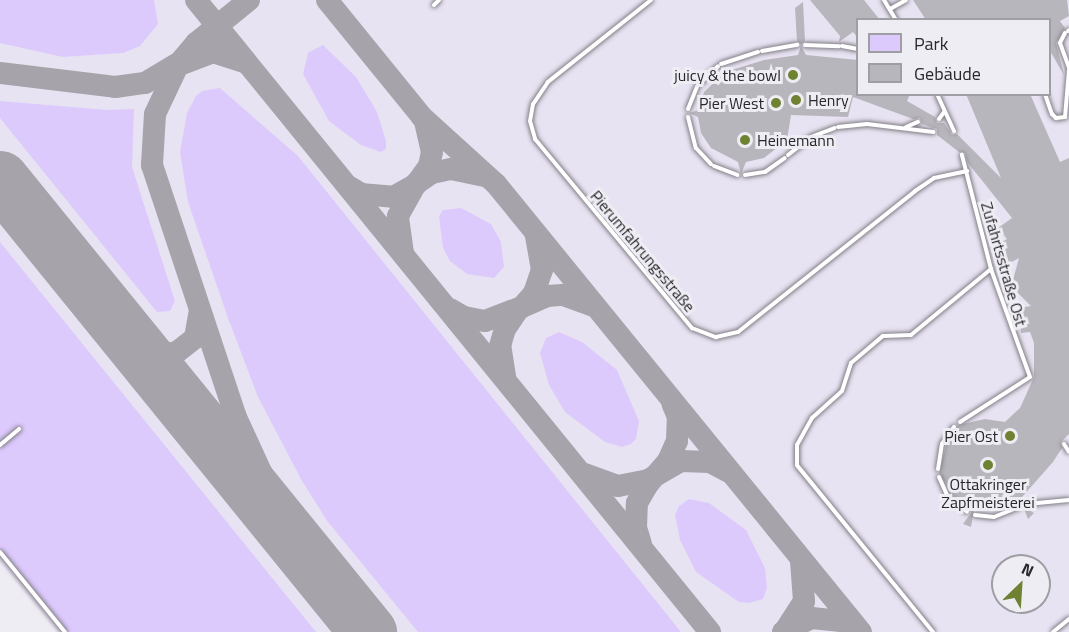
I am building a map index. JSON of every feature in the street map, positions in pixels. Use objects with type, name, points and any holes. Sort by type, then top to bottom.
[{"type":"lane","points":[[434,4],[439,0]]},
{"type":"lane","name":"Pierumfahrungsstraße","points":[[651,0],[548,82],[533,104],[530,122],[535,139],[692,328],[716,337],[738,332],[915,190],[934,178],[967,171]]},
{"type":"lane","points":[[884,0],[895,18]]},
{"type":"lane","points":[[890,9],[906,0]]},
{"type":"lane","points":[[1046,96],[1052,114],[1056,118],[1065,117],[1069,69],[1066,32]]},
{"type":"lane","points":[[688,109],[698,85],[720,65],[760,51],[797,45]]},
{"type":"lane","points":[[805,45],[856,49]]},
{"type":"lane","points":[[938,96],[954,131]]},
{"type":"lane","points":[[939,119],[944,112]]},
{"type":"lane","points":[[688,117],[696,148],[713,165],[737,175]]},
{"type":"lane","points":[[906,127],[918,122]]},
{"type":"lane","points":[[745,175],[765,172],[811,137],[836,128],[906,127],[934,132]]},
{"type":"lane","name":"Zufahrtsstraße Ost","points":[[960,422],[1030,377],[991,269],[962,155]]},
{"type":"lane","points":[[933,632],[797,465],[796,445],[812,418],[842,391],[851,363],[883,336],[911,335],[991,269]]},
{"type":"lane","points":[[938,469],[942,444],[954,427]]},
{"type":"lane","points":[[0,445],[19,429]]},
{"type":"lane","points":[[1064,444],[1069,452]]},
{"type":"lane","points":[[939,477],[947,495],[968,512]]},
{"type":"lane","points":[[1027,504],[1069,500]]},
{"type":"lane","points":[[975,515],[994,517],[1019,507]]},
{"type":"lane","points":[[0,552],[64,632]]},
{"type":"lane","points":[[1053,632],[1069,619]]},
{"type":"shaded area","points":[[0,0],[1069,0],[1069,632],[57,632],[0,562]]},
{"type":"green space","points":[[0,0],[154,0],[158,24],[140,46],[123,53],[63,57],[0,43]]},
{"type":"green space","points":[[323,45],[356,77],[377,112],[386,141],[386,149],[381,152],[361,145],[329,121],[303,74],[308,53]]},
{"type":"green space","points":[[220,88],[298,156],[681,632],[418,632],[328,522],[302,481],[258,397],[228,318],[188,202],[180,152],[187,113],[196,96],[202,91]]},
{"type":"green space","points":[[0,101],[108,110],[134,109],[132,167],[175,301],[170,311],[157,312],[0,118]]},
{"type":"green space","points":[[461,208],[491,224],[501,242],[504,267],[494,278],[467,274],[450,261],[443,248],[439,216],[443,210]]},
{"type":"green space","points":[[0,242],[316,632],[67,632],[0,550]]},
{"type":"green space","points":[[559,332],[582,342],[617,370],[639,421],[636,439],[631,444],[622,447],[605,442],[565,412],[549,385],[540,353],[546,338]]},
{"type":"green space","points":[[689,499],[709,503],[746,530],[765,568],[767,588],[763,599],[749,603],[739,602],[696,572],[680,540],[675,515],[679,506]]},
{"type":"building","points":[[810,0],[864,0],[878,18],[856,18],[856,36],[853,32],[839,42],[840,36]]},
{"type":"building","points":[[913,0],[1067,0],[1069,16],[1060,21],[1065,28],[1056,43],[1064,75],[1051,53],[1051,18],[925,18]]},
{"type":"building","points":[[803,2],[805,41],[801,44],[797,41],[795,8]]},
{"type":"building","points":[[801,46],[806,55],[856,60],[856,96],[909,96],[907,101],[935,117],[937,123],[944,123],[952,135],[957,134],[1001,178],[967,96],[1031,96],[1060,162],[1069,158],[1069,434],[1061,442],[1062,448],[1053,462],[1022,497],[1024,507],[1034,513],[1028,519],[1022,504],[1015,502],[994,510],[974,511],[971,527],[963,524],[971,513],[969,507],[953,495],[939,473],[946,446],[958,425],[985,419],[1005,422],[1020,408],[1034,377],[1034,343],[1030,332],[1021,333],[1018,308],[1031,306],[1018,293],[1013,280],[1019,258],[1008,264],[998,244],[1007,239],[998,228],[1012,218],[968,163],[965,153],[959,152],[937,135],[937,129],[922,124],[920,118],[913,119],[853,97],[848,117],[791,115],[787,140],[764,158],[746,162],[741,174],[738,162],[711,148],[701,133],[698,117],[689,113],[698,110],[704,92],[725,72],[764,60],[798,55]]},
{"type":"taxiway","points":[[196,0],[710,632]]},
{"type":"taxiway","points":[[249,0],[196,43],[179,63],[155,114],[152,165],[235,415],[262,474],[330,585]]},
{"type":"taxiway","points":[[327,0],[422,117],[496,184],[861,632]]},
{"type":"taxiway","points":[[182,64],[213,52],[246,63]]},
{"type":"taxiway","points":[[0,73],[115,87],[145,83],[177,64]]},
{"type":"taxiway","points":[[350,187],[361,194],[393,197],[416,184],[429,166],[432,152],[425,121]]},
{"type":"taxiway","points":[[403,253],[398,216],[416,184],[432,173],[451,169],[483,176]]},
{"type":"taxiway","points":[[450,309],[464,317],[485,321],[522,307],[534,293],[542,270],[536,236]]},
{"type":"taxiway","points":[[524,306],[547,296],[563,295],[594,306]]},
{"type":"taxiway","points":[[130,339],[156,356],[177,352],[195,338],[200,310]]},
{"type":"taxiway","points":[[505,376],[500,346],[505,329],[517,311]]},
{"type":"taxiway","points":[[641,544],[636,528],[637,503],[648,484],[668,461],[677,441],[678,417],[672,403]]},
{"type":"taxiway","points":[[585,474],[618,486],[648,480],[681,461],[710,462],[729,472]]},
{"type":"taxiway","points":[[786,629],[804,601],[801,561]]},
{"type":"taxiway","points":[[783,632],[812,618],[842,621],[856,629]]},
{"type":"runway","points":[[0,179],[368,632]]},
{"type":"place","name":"juicy & the bowl","points":[[793,75]]},
{"type":"place","name":"Henry","points":[[796,100]]},
{"type":"place","name":"Pier West","points":[[776,103]]},
{"type":"place","name":"Heinemann","points":[[745,140]]},
{"type":"place","name":"Pier Ost","points":[[1010,436]]},
{"type":"place","name":"Ottakringer Zapfmeisterei","points":[[988,465]]}]
